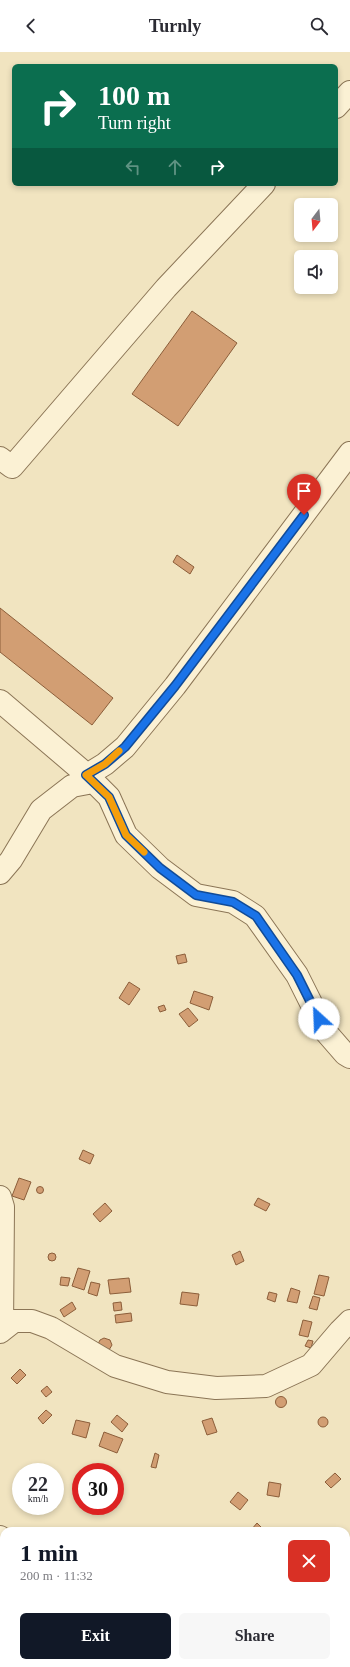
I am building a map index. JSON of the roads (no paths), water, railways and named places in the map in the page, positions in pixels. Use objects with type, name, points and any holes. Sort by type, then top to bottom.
[{"type":"street","points":[[338,105],[350,92]]},
{"type":"street","points":[[0,458],[12,467],[166,288],[262,186]]},
{"type":"street","points":[[0,873],[11,860],[41,810],[72,786],[90,779],[125,747],[170,692],[350,453]]},
{"type":"street","points":[[0,701],[109,797],[126,835],[160,868],[196,895],[233,902],[256,916],[297,975],[324,1031],[345,1054],[350,1057]]},
{"type":"street","points":[[0,1197],[3,1207],[1,1331]]},
{"type":"street","points":[[1,1331],[14,1321],[32,1321],[51,1328],[115,1366],[167,1382],[216,1388],[266,1386],[311,1365],[350,1321]]}]
